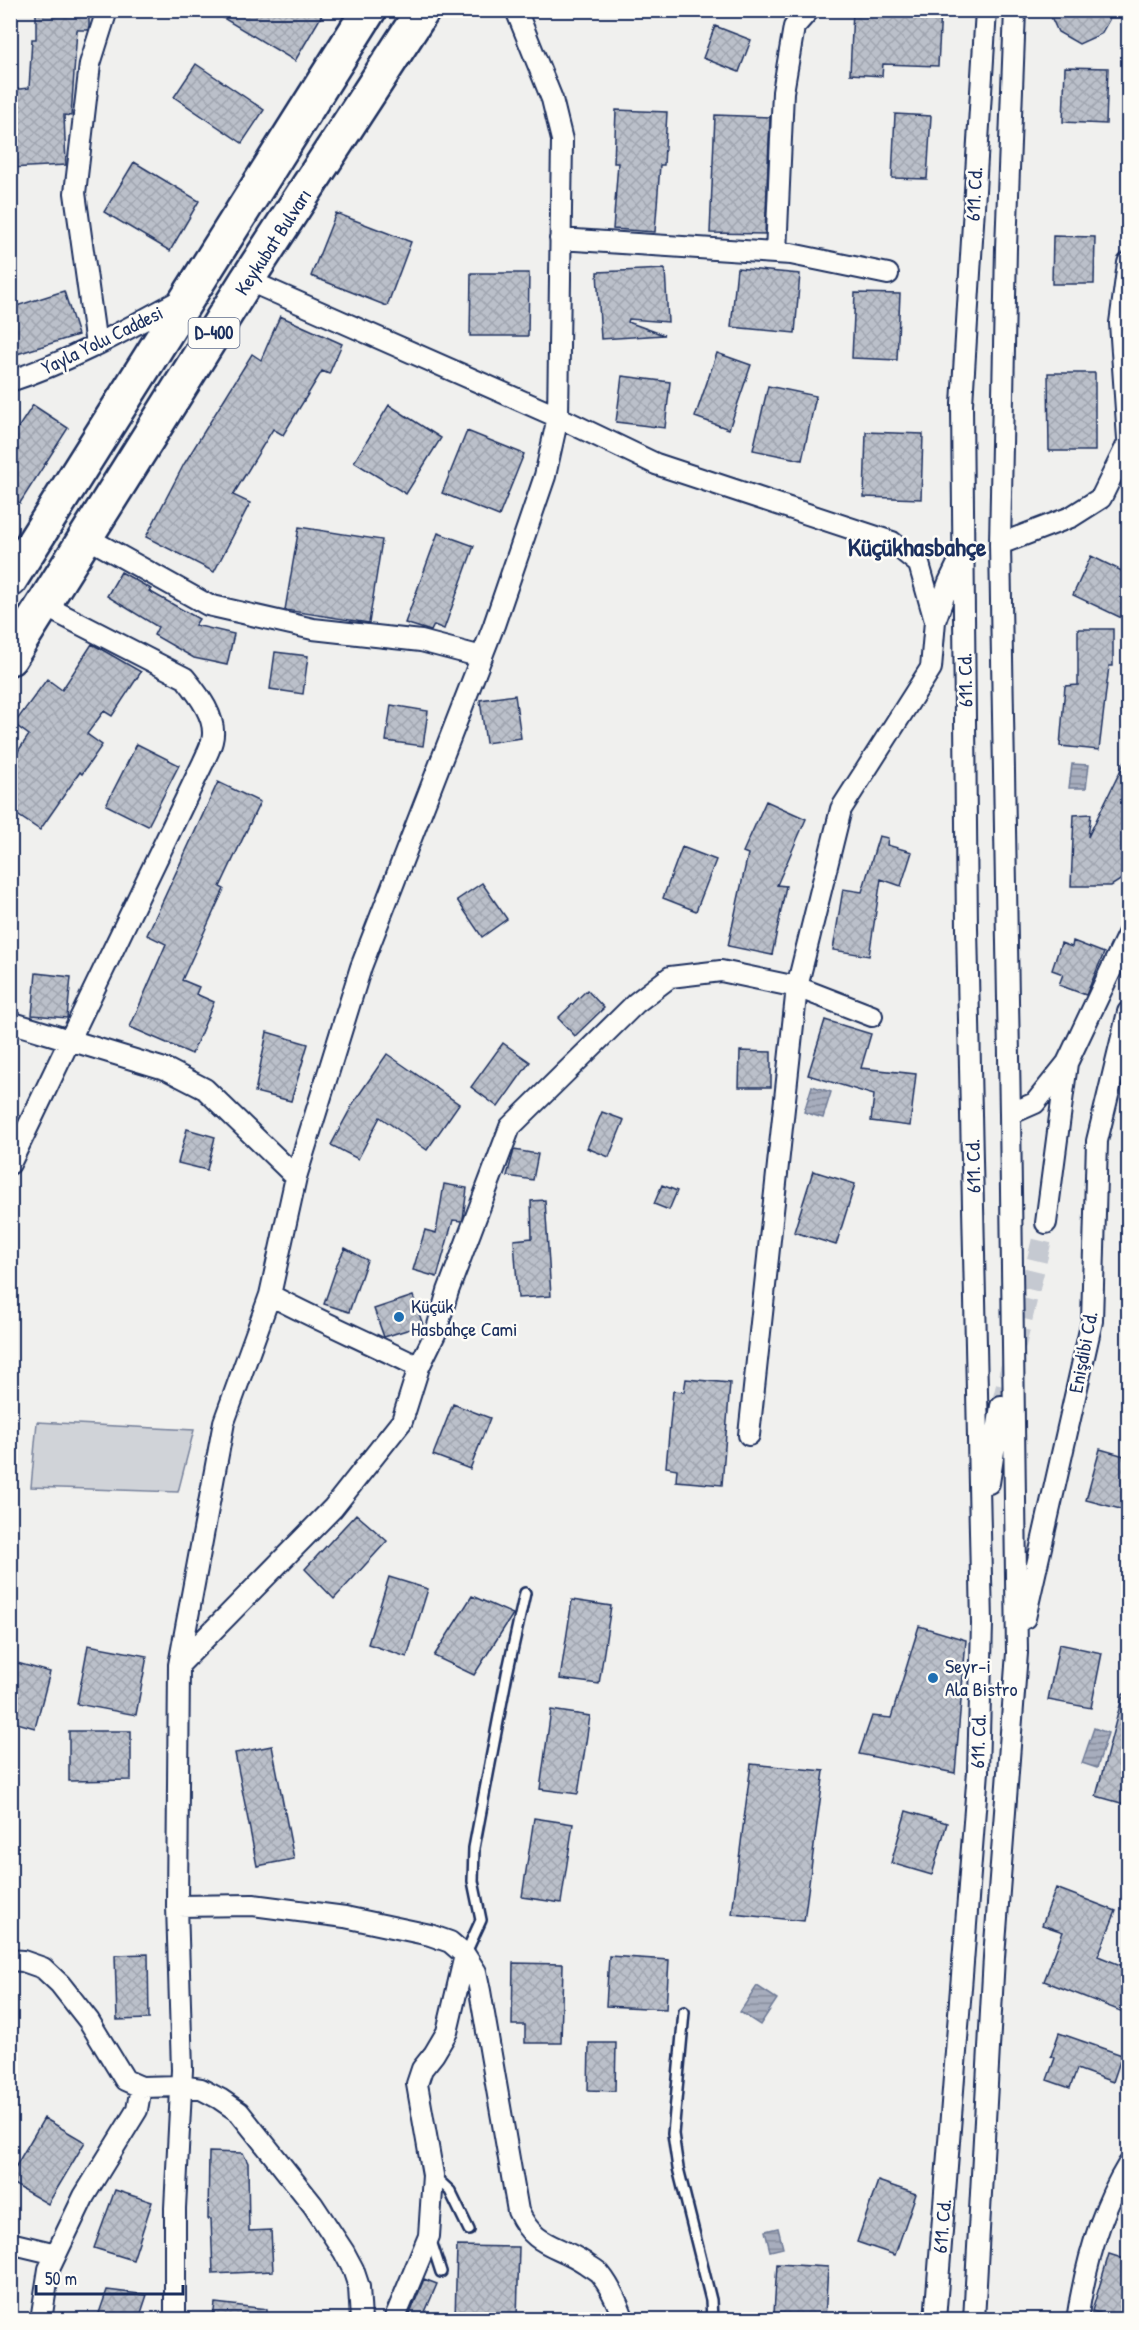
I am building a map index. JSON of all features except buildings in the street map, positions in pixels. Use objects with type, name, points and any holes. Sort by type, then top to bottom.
[{"type":"highway","name":"Keykubat Bulvarı","points":[[10,580],[369,10]]},
{"type":"highway","name":"Keykubat Bulvarı","points":[[10,658],[248,279],[423,10]]},
{"type":"street","points":[[96,345],[75,193],[90,64],[107,10]]},
{"type":"street","points":[[175,2319],[175,2208],[182,2070],[177,1906],[179,1665],[224,1422],[270,1295],[296,1177],[361,967],[482,657],[545,476],[558,417],[562,140],[552,99],[516,10]]},
{"type":"street","points":[[776,253],[783,92],[794,27],[809,10]]},
{"type":"street","name":"611. Cd.","points":[[934,2319],[978,1771],[982,1624],[967,928],[962,404],[986,10]]},
{"type":"street","name":"611. Cd.","points":[[974,2319],[994,1957],[1017,1653],[1000,544],[1006,248],[1015,10]]},
{"type":"street","points":[[560,239],[791,254],[888,274]]},
{"type":"street","points":[[1000,544],[1071,517],[1101,498],[1128,441],[1120,323],[1128,263]]},
{"type":"street","points":[[248,279],[558,417],[656,464],[892,542],[919,564],[935,621]]},
{"type":"street","name":"Yayla Yolu Caddesi","points":[[10,381],[37,372],[96,345],[191,294]]},
{"type":"street","points":[[86,537],[208,604],[314,629],[421,641],[482,657]]},
{"type":"street","points":[[749,1435],[797,987],[841,809],[931,668],[935,621],[963,552]]},
{"type":"street","points":[[10,1164],[72,1039],[213,739],[212,724],[206,710],[185,678],[44,605]]},
{"type":"street","points":[[1010,1114],[1035,1103],[1067,1063],[1128,934]]},
{"type":"street","points":[[179,1665],[333,1508],[402,1420],[419,1367],[436,1332],[448,1291],[510,1127],[636,1003],[670,977],[721,971],[797,987],[872,1016]]},
{"type":"street","name":"Enişdibi Cd.","points":[[1017,1653],[1092,1321],[1097,1141],[1128,1012]]},
{"type":"street","points":[[10,1022],[168,1070],[205,1089],[296,1177]]},
{"type":"street","points":[[1046,1222],[1067,1063]]},
{"type":"street","points":[[270,1295],[318,1321],[369,1342],[419,1367]]},
{"type":"street","points":[[981,1532],[1001,1406]]},
{"type":"street","points":[[177,1906],[252,1905],[345,1917],[430,1935],[450,1942],[465,1955],[476,1972],[518,2211],[524,2225],[533,2236],[546,2245],[579,2259],[600,2273],[624,2319]]},
{"type":"street","points":[[394,2319],[429,2236],[433,2175],[417,2084],[422,2069],[447,2032],[465,1955]]},
{"type":"street","points":[[10,1960],[23,1961],[43,1968],[60,1984],[89,2021],[125,2080],[141,2087],[180,2086],[201,2090],[239,2112],[313,2205],[353,2270],[359,2288],[361,2319]]},
{"type":"street","points":[[41,2319],[49,2269],[84,2196],[137,2110],[141,2087]]},
{"type":"street","points":[[1077,2319],[1082,2285],[1099,2229],[1128,2165]]},
{"type":"street","points":[[10,2243],[56,2254]]},
{"type":"lane","points":[[465,1955],[481,1920],[473,1881],[474,1848],[525,1593]]},
{"type":"lane","points":[[684,2012],[673,2134],[678,2168],[711,2300],[712,2319]]},
{"type":"lane","points":[[433,2175],[450,2191],[469,2230]]},
{"type":"lane","points":[[429,2236],[441,2272]]},
{"type":"shaded area","points":[[37,1422],[194,1430],[178,1492],[31,1487]]},
{"type":"water","points":[[1072,764],[1089,765],[1086,788],[1069,788]]},
{"type":"water","points":[[812,1086],[831,1092],[823,1118],[804,1112]]},
{"type":"water","points":[[1094,1728],[1108,1733],[1097,1768],[1082,1763]]},
{"type":"water","points":[[757,1986],[777,1999],[760,2025],[740,2012]]},
{"type":"water","points":[[778,2228],[783,2248],[770,2251],[765,2231]]},
{"type":"tunnel","points":[[1001,1406],[1046,1223]]},
{"type":"place","name":"Küçük Hasbahçe Cami","points":[[399,1317]]},
{"type":"place","name":"Seyr-i Ala Bistro","points":[[933,1678]]},
{"type":"district","name":"Küçükhasbahçe","points":[[917,547]]}]
